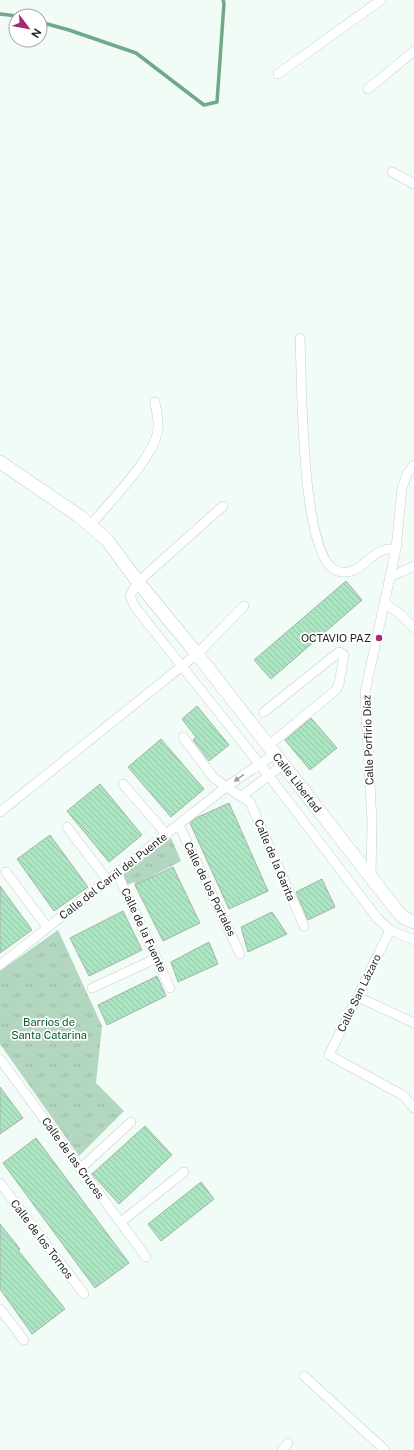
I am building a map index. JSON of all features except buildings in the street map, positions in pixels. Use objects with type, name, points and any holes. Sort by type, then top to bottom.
[{"type":"main road","name":"Calle Libertad","points":[[0,462],[91,525],[119,554],[138,582],[284,764],[398,912],[404,918],[414,922]]},
{"type":"street","points":[[278,74],[381,0]]},
{"type":"street","points":[[368,89],[414,51]]},
{"type":"street","points":[[392,172],[414,184]]},
{"type":"street","points":[[300,338],[304,464],[315,532],[322,556],[330,568],[345,572],[361,566],[381,550],[387,548],[396,549]]},
{"type":"street","points":[[91,525],[147,457],[154,444],[158,429],[155,402]]},
{"type":"street","name":"Calle Porfirio Díaz","points":[[371,877],[372,822],[365,692],[396,549],[402,488],[407,474],[414,465]]},
{"type":"street","points":[[223,506],[138,582],[130,596],[135,607],[269,776],[378,919],[390,930],[414,940]]},
{"type":"street","points":[[390,577],[414,566]]},
{"type":"street","points":[[384,603],[400,614],[414,628]]},
{"type":"street","points":[[0,812],[197,654],[244,606]]},
{"type":"street","name":"Calle del Carril del Puente","points":[[0,964],[258,763],[336,690],[339,684],[344,654],[339,652],[264,712]]},
{"type":"street","points":[[182,737],[213,777],[226,787],[242,796],[284,764]]},
{"type":"street","points":[[123,784],[166,834]]},
{"type":"street","name":"Calle de la Garita","points":[[242,796],[250,802],[254,810],[304,926]]},
{"type":"street","name":"Calle de los Portales","points":[[179,825],[240,954]]},
{"type":"street","points":[[67,827],[108,881]]},
{"type":"street","points":[[6,872],[47,927]]},
{"type":"street","name":"Calle de la Fuente","points":[[117,873],[170,988]]},
{"type":"street","name":"Calle San Lázaro","points":[[390,930],[329,1055],[404,1096],[414,1108]]},
{"type":"street","points":[[92,988],[157,958]]},
{"type":"street","points":[[358,997],[414,1022]]},
{"type":"street","name":"Calle de las Cruces","points":[[0,1059],[146,1257]]},
{"type":"street","points":[[80,1169],[131,1122]]},
{"type":"street","points":[[121,1222],[184,1172]]},
{"type":"street","name":"Calle de los Tornos","points":[[0,1183],[84,1294]]},
{"type":"street","points":[[0,1310],[24,1340]]},
{"type":"street","points":[[304,1376],[385,1450]]},
{"type":"green space","points":[[171,838],[181,861],[135,885],[134,882],[127,885],[122,875]]},
{"type":"green space","name":"Barrios de Santa Catarina","points":[[58,930],[102,1026],[96,1083],[124,1111],[79,1156],[0,1044],[0,971]]},
{"type":"waterway","points":[[48,24],[136,53],[204,105],[217,102],[223,0]]},
{"type":"waterway","points":[[0,14],[8,15]]},
{"type":"place","name":"OCTAVIO PAZ","points":[[379,638]]}]
